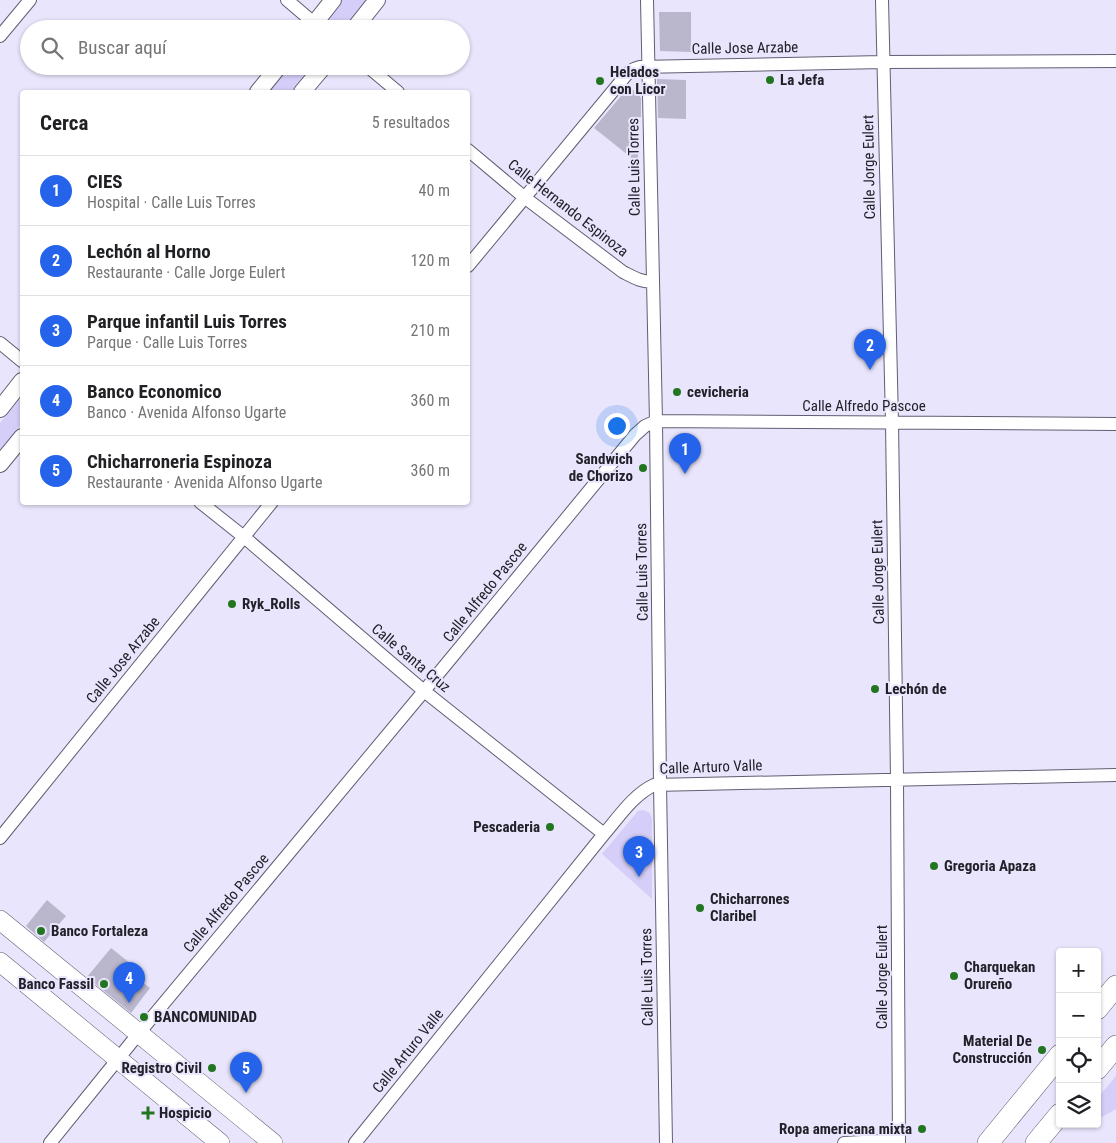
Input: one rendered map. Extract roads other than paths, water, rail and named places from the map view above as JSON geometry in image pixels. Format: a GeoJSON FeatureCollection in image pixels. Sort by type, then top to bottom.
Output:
{"type":"FeatureCollection","features":[{"type":"Feature","properties":{"kind":"highway"},"geometry":{"type":"LineString","coordinates":[[1101,1004],[1116,986]]}},
{"type":"Feature","properties":{"kind":"highway"},"geometry":{"type":"LineString","coordinates":[[1101,1064],[1116,1046]]}},
{"type":"Feature","properties":{"kind":"highway"},"geometry":{"type":"LineString","coordinates":[[988,1143],[1056,1060]]}},
{"type":"Feature","properties":{"kind":"highway"},"geometry":{"type":"LineString","coordinates":[[1036,1143],[1056,1119]]}},
{"type":"Feature","properties":{"kind":"main road"},"geometry":{"type":"LineString","coordinates":[[0,920],[273,1143]]}},
{"type":"Feature","properties":{"kind":"main road"},"geometry":{"type":"LineString","coordinates":[[0,962],[220,1143]]}},
{"type":"Feature","properties":{"kind":"street"},"geometry":{"type":"LineString","coordinates":[[0,36],[30,0]]}},
{"type":"Feature","properties":{"kind":"street"},"geometry":{"type":"LineString","coordinates":[[286,0],[307,20]]}},
{"type":"Feature","properties":{"kind":"street"},"geometry":{"type":"LineString","coordinates":[[320,20],[333,0]]}},
{"type":"Feature","properties":{"kind":"street"},"geometry":{"type":"LineString","coordinates":[[361,20],[378,0]]}},
{"type":"Feature","properties":{"kind":"street","name":"Calle Luis Torres"},"geometry":{"type":"LineString","coordinates":[[647,0],[656,421],[666,1143]]}},
{"type":"Feature","properties":{"kind":"street","name":"Calle Jorge Eulert"},"geometry":{"type":"LineString","coordinates":[[882,0],[892,422],[897,779],[899,1141]]}},
{"type":"Feature","properties":{"kind":"street","name":"Calle Jose Arzabe"},"geometry":{"type":"LineString","coordinates":[[470,264],[627,74],[640,67],[1116,60]]}},
{"type":"Feature","properties":{"kind":"street"},"geometry":{"type":"LineString","coordinates":[[260,90],[272,75]]}},
{"type":"Feature","properties":{"kind":"street"},"geometry":{"type":"LineString","coordinates":[[304,90],[316,75]]}},
{"type":"Feature","properties":{"kind":"street"},"geometry":{"type":"LineString","coordinates":[[378,75],[396,90]]}},
{"type":"Feature","properties":{"kind":"street","name":"Calle Hernando Espinoza"},"geometry":{"type":"LineString","coordinates":[[470,152],[524,197],[623,272],[636,279],[653,282]]}},
{"type":"Feature","properties":{"kind":"street"},"geometry":{"type":"LineString","coordinates":[[0,343],[20,359]]}},
{"type":"Feature","properties":{"kind":"street"},"geometry":{"type":"LineString","coordinates":[[0,409],[20,384]]}},
{"type":"Feature","properties":{"kind":"street","name":"Calle Alfredo Pascoe"},"geometry":{"type":"LineString","coordinates":[[50,1143],[635,435],[645,426],[656,421],[1116,424]]}},
{"type":"Feature","properties":{"kind":"street"},"geometry":{"type":"LineString","coordinates":[[0,464],[20,439]]}},
{"type":"Feature","properties":{"kind":"street","name":"Calle Santa Cruz"},"geometry":{"type":"LineString","coordinates":[[204,505],[244,537],[424,691],[604,834]]}},
{"type":"Feature","properties":{"kind":"street","name":"Calle Jose Arzabe"},"geometry":{"type":"LineString","coordinates":[[0,838],[270,505]]}},
{"type":"Feature","properties":{"kind":"street","name":"Calle Arturo Valle"},"geometry":{"type":"LineString","coordinates":[[355,1143],[604,834],[637,796],[647,788],[660,784],[1116,776]]}},
{"type":"Feature","properties":{"kind":"street"},"geometry":{"type":"LineString","coordinates":[[844,1143],[899,1141]]}},
{"type":"Feature","properties":{"kind":"place","name":"La Jefa"},"geometry":{"type":"Point","coordinates":[770,80]}},
{"type":"Feature","properties":{"kind":"place","name":"Helados con Licor"},"geometry":{"type":"Point","coordinates":[600,81]}},
{"type":"Feature","properties":{"kind":"place","name":"Lechón al Horno"},"geometry":{"type":"Point","coordinates":[870,370]}},
{"type":"Feature","properties":{"kind":"place","name":"cevicheria"},"geometry":{"type":"Point","coordinates":[677,392]}},
{"type":"Feature","properties":{"kind":"place","name":"Sandwich de Chorizo"},"geometry":{"type":"Point","coordinates":[643,468]}},
{"type":"Feature","properties":{"kind":"place","name":"CIES"},"geometry":{"type":"Point","coordinates":[685,474]}},
{"type":"Feature","properties":{"kind":"place","name":"Ryk_Rolls"},"geometry":{"type":"Point","coordinates":[232,604]}},
{"type":"Feature","properties":{"kind":"place","name":"Lechón de"},"geometry":{"type":"Point","coordinates":[875,689]}},
{"type":"Feature","properties":{"kind":"place","name":"Pescaderia"},"geometry":{"type":"Point","coordinates":[550,827]}},
{"type":"Feature","properties":{"kind":"place","name":"Gregoria Apaza"},"geometry":{"type":"Point","coordinates":[934,866]}},
{"type":"Feature","properties":{"kind":"place","name":"Parque infantil Luis Torres"},"geometry":{"type":"Point","coordinates":[639,877]}},
{"type":"Feature","properties":{"kind":"place","name":"Chicharrones Claribel"},"geometry":{"type":"Point","coordinates":[700,908]}},
{"type":"Feature","properties":{"kind":"place","name":"Banco Fortaleza"},"geometry":{"type":"Point","coordinates":[41,931]}},
{"type":"Feature","properties":{"kind":"place","name":"Charquekan Orureño"},"geometry":{"type":"Point","coordinates":[954,976]}},
{"type":"Feature","properties":{"kind":"place","name":"Banco Fassil"},"geometry":{"type":"Point","coordinates":[104,984]}},
{"type":"Feature","properties":{"kind":"place","name":"Banco Economico"},"geometry":{"type":"Point","coordinates":[129,1003]}},
{"type":"Feature","properties":{"kind":"place","name":"BANCOMUNIDAD"},"geometry":{"type":"Point","coordinates":[144,1017]}},
{"type":"Feature","properties":{"kind":"place","name":"Material De Construcción"},"geometry":{"type":"Point","coordinates":[1042,1050]}},
{"type":"Feature","properties":{"kind":"place","name":"Registro Civil"},"geometry":{"type":"Point","coordinates":[212,1068]}},
{"type":"Feature","properties":{"kind":"place","name":"Chicharroneria Espinoza"},"geometry":{"type":"Point","coordinates":[246,1093]}},
{"type":"Feature","properties":{"kind":"place","name":"Hospicio"},"geometry":{"type":"Point","coordinates":[148,1113]}},
{"type":"Feature","properties":{"kind":"place","name":"Ropa americana mixta"},"geometry":{"type":"Point","coordinates":[922,1129]}}]}
